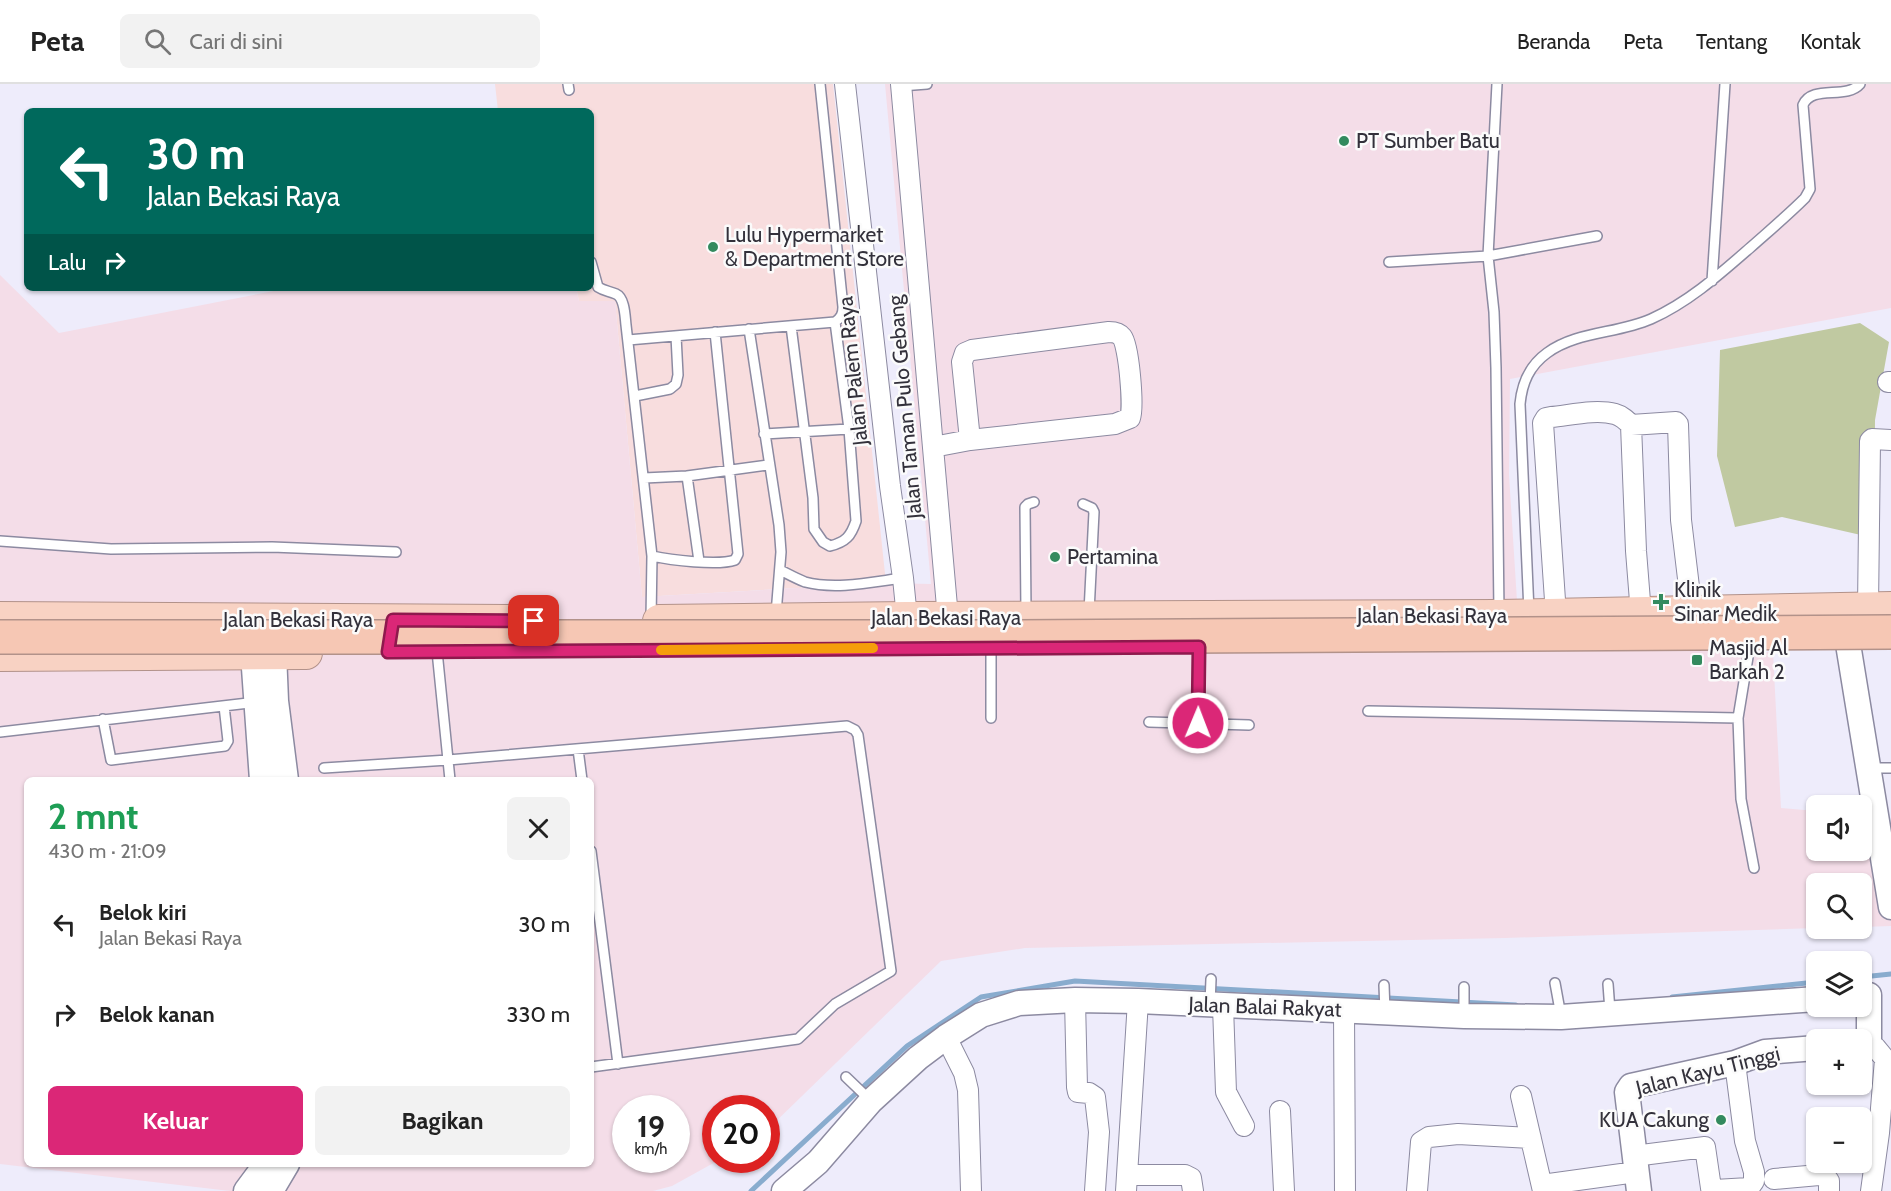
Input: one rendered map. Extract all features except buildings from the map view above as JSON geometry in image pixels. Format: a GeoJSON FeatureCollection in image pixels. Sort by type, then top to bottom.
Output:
{"type":"FeatureCollection","features":[{"type":"Feature","properties":{"kind":"highway","name":"Jalan Bekasi Raya"},"geometry":{"type":"LineString","coordinates":[[0,655],[437,651],[713,635],[890,628],[948,618],[1641,614],[1879,608]]}},
{"type":"Feature","properties":{"kind":"highway"},"geometry":{"type":"LineString","coordinates":[[1725,612],[1738,645]]}},
{"type":"Feature","properties":{"kind":"highway"},"geometry":{"type":"LineString","coordinates":[[1479,646],[1516,615]]}},
{"type":"Feature","properties":{"kind":"highway","name":"Jalan Bekasi Raya"},"geometry":{"type":"LineString","coordinates":[[0,618],[651,622],[713,635],[775,620],[890,628],[991,648],[1891,644]]}},
{"type":"Feature","properties":{"kind":"highway"},"geometry":{"type":"LineString","coordinates":[[388,652],[393,620]]}},
{"type":"Feature","properties":{"kind":"highway"},"geometry":{"type":"LineString","coordinates":[[0,637],[949,637],[1891,632]]}},
{"type":"Feature","properties":{"kind":"street","name":"Jalan Palem Raya"},"geometry":{"type":"LineString","coordinates":[[845,84],[890,486],[903,578],[890,628]]}},
{"type":"Feature","properties":{"kind":"street","name":"Jalan Taman Pulo Gebang"},"geometry":{"type":"LineString","coordinates":[[901,85],[948,618]]}},
{"type":"Feature","properties":{"kind":"street"},"geometry":{"type":"LineString","coordinates":[[933,447],[970,440],[1115,424],[1130,418],[1132,412],[1131,383],[1126,345],[1122,337],[1109,332],[972,350],[965,354],[962,362],[970,440]]}},
{"type":"Feature","properties":{"kind":"street"},"geometry":{"type":"LineString","coordinates":[[1516,615],[1544,436],[1543,423],[1546,418],[1551,417],[1599,413],[1614,414],[1622,417],[1631,425],[1676,422],[1679,426],[1681,520],[1692,612]]}},
{"type":"Feature","properties":{"kind":"street"},"geometry":{"type":"LineString","coordinates":[[1631,425],[1641,614]]}},
{"type":"Feature","properties":{"kind":"street"},"geometry":{"type":"LineString","coordinates":[[1879,608],[1870,441],[1872,439],[1891,440]]}},
{"type":"Feature","properties":{"kind":"street"},"geometry":{"type":"LineString","coordinates":[[1848,644],[1880,768],[1891,907]]}},
{"type":"Feature","properties":{"kind":"street"},"geometry":{"type":"LineString","coordinates":[[262,777],[266,701],[263,653]]}},
{"type":"Feature","properties":{"kind":"street"},"geometry":{"type":"LineString","coordinates":[[266,701],[285,777]]}},
{"type":"Feature","properties":{"kind":"street"},"geometry":{"type":"LineString","coordinates":[[1213,994],[1226,1092],[1244,1126]]}},
{"type":"Feature","properties":{"kind":"street","name":"Jalan Balai Rakyat"},"geometry":{"type":"LineString","coordinates":[[784,1191],[818,1162],[844,1134],[868,1098],[946,1037],[981,1015],[1000,1008],[1041,1001],[1138,1001],[1213,994],[1344,1010],[1384,997],[1464,1002],[1560,1013],[1609,999],[1806,999]]}},
{"type":"Feature","properties":{"kind":"street"},"geometry":{"type":"LineString","coordinates":[[1868,1029],[1874,994]]}},
{"type":"Feature","properties":{"kind":"street"},"geometry":{"type":"LineString","coordinates":[[1075,1000],[1077,1087],[1078,1092],[1089,1093],[1095,1097],[1099,1132],[1095,1191]]}},
{"type":"Feature","properties":{"kind":"street"},"geometry":{"type":"LineString","coordinates":[[1138,1001],[1126,1183],[1185,1175],[1191,1178],[1193,1191]]}},
{"type":"Feature","properties":{"kind":"street"},"geometry":{"type":"LineString","coordinates":[[1344,1010],[1345,1191]]}},
{"type":"Feature","properties":{"kind":"street"},"geometry":{"type":"LineString","coordinates":[[946,1037],[964,1072],[968,1090],[971,1191]]}},
{"type":"Feature","properties":{"kind":"street"},"geometry":{"type":"LineString","coordinates":[[1871,1191],[1879,1133],[1885,1059],[1872,1046]]}},
{"type":"Feature","properties":{"kind":"street","name":"Jalan Kayu Tinggi"},"geometry":{"type":"LineString","coordinates":[[1636,1173],[1627,1092],[1631,1086],[1735,1063],[1766,1052],[1806,1049]]}},
{"type":"Feature","properties":{"kind":"street"},"geometry":{"type":"LineString","coordinates":[[1521,1096],[1542,1188],[1636,1173],[1705,1147],[1709,1184],[1715,1190],[1749,1188],[1754,1181],[1754,1172],[1744,1142],[1735,1063]]}},
{"type":"Feature","properties":{"kind":"street"},"geometry":{"type":"LineString","coordinates":[[1280,1111],[1284,1191]]}},
{"type":"Feature","properties":{"kind":"street"},"geometry":{"type":"LineString","coordinates":[[1417,1191],[1421,1142],[1429,1137],[1458,1134],[1531,1138]]}},
{"type":"Feature","properties":{"kind":"street"},"geometry":{"type":"LineString","coordinates":[[246,1191],[264,1167]]}},
{"type":"Feature","properties":{"kind":"street"},"geometry":{"type":"LineString","coordinates":[[271,1191],[285,1167]]}},
{"type":"Feature","properties":{"kind":"street"},"geometry":{"type":"LineString","coordinates":[[1754,1172],[1772,1171],[1774,1185],[1819,1175],[1826,1177],[1829,1181],[1829,1191]]}},
{"type":"Feature","properties":{"kind":"lane"},"geometry":{"type":"LineString","coordinates":[[628,340],[835,322],[843,314],[820,84]]}},
{"type":"Feature","properties":{"kind":"lane"},"geometry":{"type":"LineString","coordinates":[[901,85],[927,84]]}},
{"type":"Feature","properties":{"kind":"lane"},"geometry":{"type":"LineString","coordinates":[[1497,84],[1488,256],[1516,615]]}},
{"type":"Feature","properties":{"kind":"lane"},"geometry":{"type":"LineString","coordinates":[[1712,282],[1725,84]]}},
{"type":"Feature","properties":{"kind":"lane"},"geometry":{"type":"LineString","coordinates":[[1516,615],[1521,386],[1533,367],[1545,354],[1560,345],[1649,320],[1680,304],[1712,282],[1805,198],[1810,189],[1803,105],[1805,100],[1815,94],[1853,90],[1860,84]]}},
{"type":"Feature","properties":{"kind":"lane"},"geometry":{"type":"LineString","coordinates":[[1389,262],[1488,256],[1598,236]]}},
{"type":"Feature","properties":{"kind":"lane"},"geometry":{"type":"LineString","coordinates":[[594,273],[598,287],[618,295],[621,299],[628,340],[652,556],[651,622]]}},
{"type":"Feature","properties":{"kind":"lane"},"geometry":{"type":"LineString","coordinates":[[791,326],[805,432],[814,529],[823,542],[830,546],[844,542],[851,534],[856,521],[849,429],[835,322]]}},
{"type":"Feature","properties":{"kind":"lane"},"geometry":{"type":"LineString","coordinates":[[749,329],[779,525],[781,552],[775,620]]}},
{"type":"Feature","properties":{"kind":"lane"},"geometry":{"type":"LineString","coordinates":[[652,556],[669,560],[724,564],[735,560],[738,554],[715,332]]}},
{"type":"Feature","properties":{"kind":"lane"},"geometry":{"type":"LineString","coordinates":[[635,396],[670,389],[676,384],[678,375],[676,336]]}},
{"type":"Feature","properties":{"kind":"lane"},"geometry":{"type":"LineString","coordinates":[[764,434],[849,429]]}},
{"type":"Feature","properties":{"kind":"lane"},"geometry":{"type":"LineString","coordinates":[[644,478],[687,476],[768,465]]}},
{"type":"Feature","properties":{"kind":"lane"},"geometry":{"type":"LineString","coordinates":[[687,476],[699,561]]}},
{"type":"Feature","properties":{"kind":"lane"},"geometry":{"type":"LineString","coordinates":[[1026,618],[1025,507],[1034,502]]}},
{"type":"Feature","properties":{"kind":"lane"},"geometry":{"type":"LineString","coordinates":[[1083,504],[1092,508],[1094,512],[1089,616]]}},
{"type":"Feature","properties":{"kind":"lane"},"geometry":{"type":"LineString","coordinates":[[0,541],[111,549],[272,546],[396,552]]}},
{"type":"Feature","properties":{"kind":"lane"},"geometry":{"type":"LineString","coordinates":[[780,570],[804,581],[818,584],[859,584],[903,578]]}},
{"type":"Feature","properties":{"kind":"lane"},"geometry":{"type":"LineString","coordinates":[[1738,645],[1741,799],[1754,868]]}},
{"type":"Feature","properties":{"kind":"lane"},"geometry":{"type":"LineString","coordinates":[[1198,723],[1199,647]]}},
{"type":"Feature","properties":{"kind":"lane"},"geometry":{"type":"LineString","coordinates":[[991,648],[991,718]]}},
{"type":"Feature","properties":{"kind":"lane"},"geometry":{"type":"LineString","coordinates":[[437,651],[450,777]]}},
{"type":"Feature","properties":{"kind":"lane"},"geometry":{"type":"LineString","coordinates":[[0,732],[266,701]]}},
{"type":"Feature","properties":{"kind":"lane"},"geometry":{"type":"LineString","coordinates":[[104,719],[111,760],[225,746],[228,741],[224,706]]}},
{"type":"Feature","properties":{"kind":"lane"},"geometry":{"type":"LineString","coordinates":[[1368,711],[1738,718]]}},
{"type":"Feature","properties":{"kind":"lane"},"geometry":{"type":"LineString","coordinates":[[1149,722],[1249,725]]}},
{"type":"Feature","properties":{"kind":"lane"},"geometry":{"type":"LineString","coordinates":[[324,768],[448,760],[847,726],[855,730],[858,735],[892,966],[888,974],[835,1004],[798,1040],[594,1067]]}},
{"type":"Feature","properties":{"kind":"lane"},"geometry":{"type":"LineString","coordinates":[[578,749],[582,777]]}},
{"type":"Feature","properties":{"kind":"lane"},"geometry":{"type":"LineString","coordinates":[[594,874],[618,1064]]}},
{"type":"Feature","properties":{"kind":"lane"},"geometry":{"type":"LineString","coordinates":[[1556,986],[1560,1013]]}},
{"type":"Feature","properties":{"kind":"lane"},"geometry":{"type":"LineString","coordinates":[[847,1079],[868,1098]]}},
{"type":"Feature","properties":{"kind":"shaded area"},"geometry":{"type":"Polygon","coordinates":[[[495,84],[833,84],[886,583],[642,597],[615,301],[579,301],[577,291],[594,291],[594,108],[498,108],[495,84]]]}},
{"type":"Feature","properties":{"kind":"shaded area"},"geometry":{"type":"Polygon","coordinates":[[[885,84],[1891,84],[1891,308],[1510,379],[1509,475],[1520,648],[1773,652],[1781,808],[1806,810],[1806,861],[1872,861],[1873,814],[1891,912],[1891,926],[1872,927],[1872,873],[1806,873],[1806,928],[1505,938],[1025,948],[941,961],[780,1117],[780,1095],[702,1095],[702,1169],[672,1186],[653,1191],[230,1191],[26,1167],[594,1167],[594,777],[24,777],[24,1167],[0,1164],[0,275],[59,333],[274,291],[577,291],[579,301],[615,301],[642,597],[886,583],[931,584],[885,84]]]}},
{"type":"Feature","properties":{"kind":"green space"},"geometry":{"type":"Polygon","coordinates":[[[1860,323],[1889,342],[1875,420],[1874,538],[1782,517],[1735,527],[1717,456],[1720,350],[1860,323]]]}},
{"type":"Feature","properties":{"kind":"waterway"},"geometry":{"type":"LineString","coordinates":[[1872,976],[1891,974]]}},
{"type":"Feature","properties":{"kind":"waterway"},"geometry":{"type":"LineString","coordinates":[[751,1191],[907,1046],[981,997],[1075,981],[1516,1005]]}},
{"type":"Feature","properties":{"kind":"waterway"},"geometry":{"type":"LineString","coordinates":[[1672,997],[1806,983]]}},
{"type":"Feature","properties":{"kind":"slow traffic"},"geometry":{"type":"LineString","coordinates":[[661,650],[873,648]]}},
{"type":"Feature","properties":{"kind":"place","name":"PT Sumber Batu"},"geometry":{"type":"Point","coordinates":[1344,141]}},
{"type":"Feature","properties":{"kind":"place","name":"Lulu Hypermarket & Department Store"},"geometry":{"type":"Point","coordinates":[713,247]}},
{"type":"Feature","properties":{"kind":"place","name":"Pertamina"},"geometry":{"type":"Point","coordinates":[1055,557]}},
{"type":"Feature","properties":{"kind":"place","name":"Klinik Sinar Medik"},"geometry":{"type":"Point","coordinates":[1661,602]}},
{"type":"Feature","properties":{"kind":"place","name":"Masjid Al Barkah 2"},"geometry":{"type":"Point","coordinates":[1697,660]}},
{"type":"Feature","properties":{"kind":"place","name":"KUA Cakung"},"geometry":{"type":"Point","coordinates":[1721,1120]}},
{"type":"Feature","properties":{"kind":"route"},"geometry":{"type":"LineString","coordinates":[[534,621],[393,620],[388,652],[1199,647],[1198,723]]}}]}
